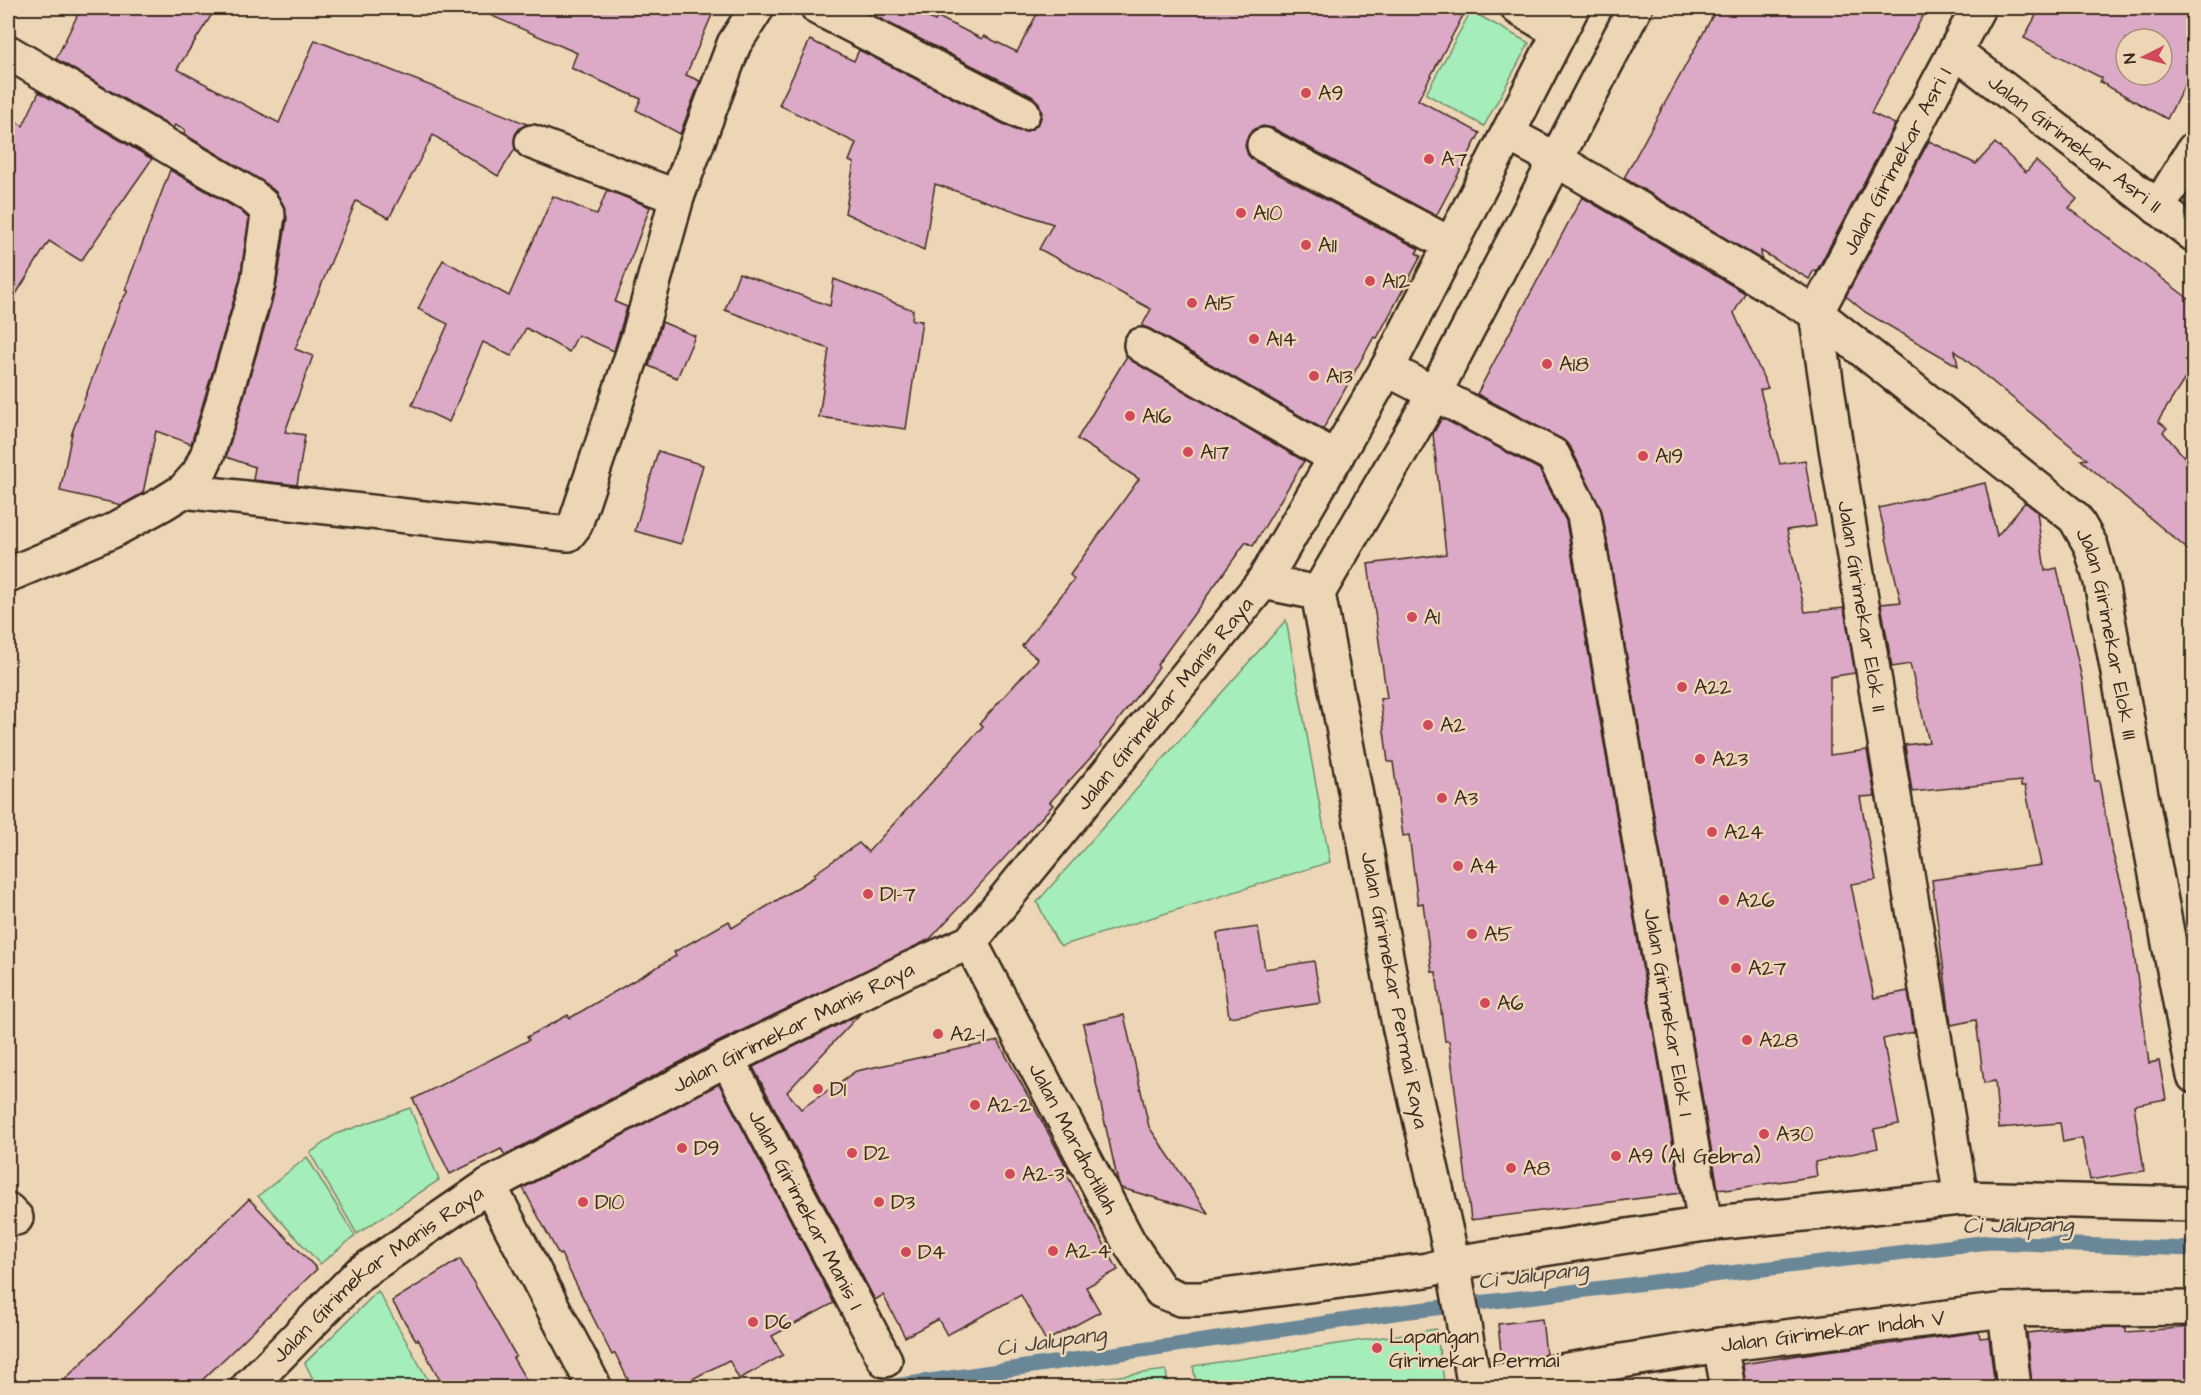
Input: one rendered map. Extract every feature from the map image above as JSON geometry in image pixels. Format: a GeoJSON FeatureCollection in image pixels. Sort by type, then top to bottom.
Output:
{"type":"FeatureCollection","features":[{"type":"Feature","properties":{"kind":"street"},"geometry":{"type":"LineString","coordinates":[[183,491],[567,534],[575,525],[639,335],[677,197],[734,44],[757,8]]}},
{"type":"Feature","properties":{"kind":"street"},"geometry":{"type":"LineString","coordinates":[[818,8],[1023,113]]}},
{"type":"Feature","properties":{"kind":"street"},"geometry":{"type":"LineString","coordinates":[[1518,8],[1565,20],[1387,369],[1263,582],[1318,593],[1434,394],[1635,8]]}},
{"type":"Feature","properties":{"kind":"street","name":"Jalan Girimekar Asri I"},"geometry":{"type":"LineString","coordinates":[[1816,313],[1978,8]]}},
{"type":"Feature","properties":{"kind":"street"},"geometry":{"type":"LineString","coordinates":[[8,52],[252,196],[263,206],[268,215],[258,283],[208,453],[199,473],[183,491],[112,531],[8,575]]}},
{"type":"Feature","properties":{"kind":"street","name":"Jalan Girimekar Asri II"},"geometry":{"type":"LineString","coordinates":[[1956,52],[2193,235]]}},
{"type":"Feature","properties":{"kind":"street"},"geometry":{"type":"LineString","coordinates":[[1508,134],[1555,159],[1816,313]]}},
{"type":"Feature","properties":{"kind":"street"},"geometry":{"type":"LineString","coordinates":[[532,142],[677,197]]}},
{"type":"Feature","properties":{"kind":"street"},"geometry":{"type":"LineString","coordinates":[[1264,145],[1450,244]]}},
{"type":"Feature","properties":{"kind":"street"},"geometry":{"type":"LineString","coordinates":[[2158,208],[2193,149]]}},
{"type":"Feature","properties":{"kind":"street","name":"Jalan Girimekar Elok III"},"geometry":{"type":"LineString","coordinates":[[1816,313],[2075,518],[2091,546],[2101,582],[2193,1076]]}},
{"type":"Feature","properties":{"kind":"street","name":"Jalan Girimekar Elok II"},"geometry":{"type":"LineString","coordinates":[[1816,313],[1836,448],[1961,1198]]}},
{"type":"Feature","properties":{"kind":"street"},"geometry":{"type":"LineString","coordinates":[[1141,345],[1336,458]]}},
{"type":"Feature","properties":{"kind":"street"},"geometry":{"type":"LineString","coordinates":[[1387,369],[1434,394]]}},
{"type":"Feature","properties":{"kind":"street","name":"Jalan Girimekar Elok I"},"geometry":{"type":"LineString","coordinates":[[1434,394],[1553,455],[1584,515],[1705,1224]]}},
{"type":"Feature","properties":{"kind":"street","name":"Jalan Girimekar Manis Raya"},"geometry":{"type":"LineString","coordinates":[[247,1388],[276,1375],[359,1274],[489,1185],[726,1059],[905,971],[970,942],[1263,582]]}},
{"type":"Feature","properties":{"kind":"street","name":"Jalan Girimekar Permai Raya"},"geometry":{"type":"LineString","coordinates":[[1318,593],[1399,1025],[1455,1271],[1475,1386]]}},
{"type":"Feature","properties":{"kind":"street","name":"Jalan Mardhotillah"},"geometry":{"type":"LineString","coordinates":[[970,942],[1128,1241],[1161,1291],[1180,1299],[1200,1299],[1427,1270],[1455,1271],[1705,1224]]}},
{"type":"Feature","properties":{"kind":"street","name":"Jalan Girimekar Manis I"},"geometry":{"type":"LineString","coordinates":[[726,1059],[885,1360]]}},
{"type":"Feature","properties":{"kind":"street"},"geometry":{"type":"LineString","coordinates":[[489,1185],[595,1388]]}},
{"type":"Feature","properties":{"kind":"street"},"geometry":{"type":"LineString","coordinates":[[1705,1224],[1961,1198],[2193,1204]]}},
{"type":"Feature","properties":{"kind":"street","name":"Jalan Girimekar Indah V"},"geometry":{"type":"LineString","coordinates":[[1475,1386],[1720,1345],[2005,1310],[2193,1308]]}},
{"type":"Feature","properties":{"kind":"street"},"geometry":{"type":"LineString","coordinates":[[2005,1310],[2014,1388]]}},
{"type":"Feature","properties":{"kind":"street"},"geometry":{"type":"LineString","coordinates":[[1720,1345],[1728,1388]]}},
{"type":"Feature","properties":{"kind":"green space"},"geometry":{"type":"Polygon","coordinates":[[[1471,11],[1529,43],[1484,126],[1426,94],[1471,11]]]}},
{"type":"Feature","properties":{"kind":"green space"},"geometry":{"type":"Polygon","coordinates":[[[1286,620],[1330,862],[1061,946],[1037,902],[1286,620]]]}},
{"type":"Feature","properties":{"kind":"green space"},"geometry":{"type":"Polygon","coordinates":[[[410,1108],[439,1180],[357,1234],[310,1153],[336,1134],[410,1108]]]}},
{"type":"Feature","properties":{"kind":"green space"},"geometry":{"type":"Polygon","coordinates":[[[307,1157],[355,1236],[320,1264],[258,1196],[307,1157]]]}},
{"type":"Feature","properties":{"kind":"green space"},"geometry":{"type":"Polygon","coordinates":[[[378,1291],[432,1387],[317,1387],[305,1363],[378,1291]]]}},
{"type":"Feature","properties":{"kind":"green space","name":"Lapangan Girimekar Permai"},"geometry":{"type":"Polygon","coordinates":[[[1436,1329],[1445,1387],[1197,1387],[1193,1366],[1436,1329]]]}},
{"type":"Feature","properties":{"kind":"green space"},"geometry":{"type":"Polygon","coordinates":[[[1166,1370],[1168,1387],[1031,1387],[1166,1370]]]}},
{"type":"Feature","properties":{"kind":"building"},"geometry":{"type":"Polygon","coordinates":[[[81,8],[216,8],[177,69],[279,123],[315,40],[527,124],[515,135],[515,149],[498,176],[433,135],[389,218],[356,201],[295,349],[313,356],[285,432],[305,435],[297,485],[253,480],[255,467],[226,457],[276,288],[287,218],[284,206],[276,192],[264,182],[184,134],[185,130],[175,125],[173,128],[56,59],[81,8]]]}},
{"type":"Feature","properties":{"kind":"building"},"geometry":{"type":"Polygon","coordinates":[[[474,8],[715,8],[686,75],[700,81],[680,134],[636,110],[641,99],[571,68],[577,53],[474,8]]]}},
{"type":"Feature","properties":{"kind":"building"},"geometry":{"type":"Polygon","coordinates":[[[879,8],[908,8],[935,21],[938,17],[982,39],[984,36],[1017,52],[1040,8],[1467,8],[1418,100],[1480,133],[1436,216],[1273,128],[1263,126],[1254,129],[1248,136],[1245,146],[1248,155],[1255,162],[1419,249],[1416,253],[1421,256],[1377,338],[1374,337],[1323,429],[1142,326],[1151,309],[1039,249],[1053,224],[935,184],[924,250],[845,213],[854,163],[849,161],[856,143],[779,105],[810,40],[854,61],[859,50],[1015,130],[1025,132],[1034,128],[1040,121],[1042,113],[1039,103],[1032,96],[875,16],[879,8]]]}},
{"type":"Feature","properties":{"kind":"building"},"geometry":{"type":"Polygon","coordinates":[[[1717,8],[1927,8],[1871,113],[1895,124],[1816,272],[1814,270],[1809,279],[1761,251],[1762,260],[1624,178],[1717,8]]]}},
{"type":"Feature","properties":{"kind":"building"},"geometry":{"type":"Polygon","coordinates":[[[2040,8],[2193,8],[2193,69],[2167,119],[2100,82],[2102,78],[2024,38],[2040,8]]]}},
{"type":"Feature","properties":{"kind":"building"},"geometry":{"type":"Polygon","coordinates":[[[39,92],[152,159],[81,261],[49,241],[8,307],[8,116],[23,126],[39,92]]]}},
{"type":"Feature","properties":{"kind":"building"},"geometry":{"type":"Polygon","coordinates":[[[1929,141],[1976,164],[1995,143],[2026,172],[2036,161],[2077,199],[2069,208],[2193,302],[2193,366],[2158,421],[2167,428],[2163,432],[2193,467],[2193,554],[2081,460],[2087,459],[1955,351],[1958,366],[1865,312],[1846,296],[1929,141]]]}},
{"type":"Feature","properties":{"kind":"building"},"geometry":{"type":"Polygon","coordinates":[[[170,170],[241,211],[249,219],[240,279],[191,444],[156,431],[143,493],[122,505],[60,491],[72,433],[120,303],[128,291],[125,290],[170,170]]]}},
{"type":"Feature","properties":{"kind":"building"},"geometry":{"type":"Polygon","coordinates":[[[607,190],[650,207],[615,302],[627,307],[614,351],[578,335],[569,352],[526,328],[511,356],[483,342],[449,422],[412,405],[448,324],[418,309],[443,260],[509,296],[553,196],[597,215],[607,190]]]}},
{"type":"Feature","properties":{"kind":"building"},"geometry":{"type":"Polygon","coordinates":[[[1582,197],[1745,293],[1734,313],[1768,388],[1760,390],[1780,464],[1805,460],[1816,526],[1787,530],[1805,612],[1844,608],[1855,673],[1830,677],[1830,755],[1867,750],[1875,796],[1860,797],[1876,880],[1851,884],[1874,998],[1908,991],[1914,1032],[1883,1039],[1899,1124],[1874,1129],[1878,1148],[1815,1162],[1817,1176],[1726,1190],[1725,1188],[1718,1189],[1602,512],[1570,446],[1562,439],[1477,394],[1582,197]]]}},
{"type":"Feature","properties":{"kind":"building"},"geometry":{"type":"Polygon","coordinates":[[[739,273],[830,306],[834,279],[913,310],[912,320],[922,321],[906,429],[819,417],[829,349],[725,310],[739,273]]]}},
{"type":"Feature","properties":{"kind":"building"},"geometry":{"type":"Polygon","coordinates":[[[662,322],[695,336],[677,378],[649,366],[662,322]]]}},
{"type":"Feature","properties":{"kind":"building"},"geometry":{"type":"Polygon","coordinates":[[[1127,356],[1304,461],[1253,546],[1246,542],[1157,665],[1159,667],[1100,744],[1102,745],[1050,802],[1053,805],[930,939],[718,1042],[505,1155],[501,1149],[450,1174],[413,1099],[529,1040],[527,1037],[568,1015],[570,1018],[676,956],[674,952],[729,921],[732,928],[816,876],[814,874],[859,843],[868,852],[983,726],[980,723],[1038,659],[1022,646],[1074,579],[1070,575],[1139,479],[1077,439],[1127,356]]]}},
{"type":"Feature","properties":{"kind":"building"},"geometry":{"type":"Polygon","coordinates":[[[1442,418],[1539,469],[1566,521],[1681,1193],[1471,1220],[1449,1041],[1445,1041],[1436,972],[1432,972],[1423,903],[1418,904],[1409,835],[1403,836],[1393,762],[1388,762],[1380,699],[1387,698],[1368,564],[1446,554],[1433,434],[1442,418]]]}},
{"type":"Feature","properties":{"kind":"building"},"geometry":{"type":"Polygon","coordinates":[[[658,451],[703,465],[681,544],[635,531],[658,451]]]}},
{"type":"Feature","properties":{"kind":"building"},"geometry":{"type":"Polygon","coordinates":[[[1985,483],[1997,536],[2025,502],[2037,512],[2045,571],[2057,568],[2082,679],[2095,781],[2099,781],[2111,847],[2128,909],[2149,1063],[2159,1061],[2166,1099],[2134,1105],[2144,1171],[2090,1180],[2082,1138],[2063,1142],[2060,1123],[1999,1128],[1995,1081],[1984,1083],[1976,1020],[1951,1025],[1932,880],[2041,865],[2025,786],[2021,786],[2021,781],[1912,792],[1905,745],[1929,742],[1910,664],[1892,667],[1881,604],[1901,602],[1879,508],[1985,483]]]}},
{"type":"Feature","properties":{"kind":"building"},"geometry":{"type":"Polygon","coordinates":[[[1258,927],[1265,969],[1314,961],[1321,1003],[1229,1017],[1217,933],[1258,927]]]}},
{"type":"Feature","properties":{"kind":"building"},"geometry":{"type":"Polygon","coordinates":[[[860,1014],[787,1092],[801,1109],[856,1071],[998,1041],[1070,1173],[1065,1171],[1118,1270],[1086,1287],[1100,1312],[1046,1341],[1021,1295],[947,1335],[938,1319],[905,1337],[883,1295],[875,1300],[753,1067],[860,1014]]]}},
{"type":"Feature","properties":{"kind":"building"},"geometry":{"type":"Polygon","coordinates":[[[1124,1015],[1149,1127],[1208,1213],[1121,1188],[1118,1182],[1083,1024],[1124,1015]]]}},
{"type":"Feature","properties":{"kind":"building"},"geometry":{"type":"Polygon","coordinates":[[[719,1084],[834,1303],[772,1336],[783,1355],[739,1379],[729,1360],[675,1388],[632,1388],[615,1353],[612,1355],[561,1254],[559,1255],[523,1188],[719,1084]]]}},
{"type":"Feature","properties":{"kind":"building"},"geometry":{"type":"Polygon","coordinates":[[[249,1199],[317,1269],[194,1388],[56,1388],[249,1199]]]}},
{"type":"Feature","properties":{"kind":"building"},"geometry":{"type":"Polygon","coordinates":[[[460,1259],[516,1356],[513,1358],[531,1388],[444,1388],[418,1339],[416,1340],[392,1301],[460,1259]]]}},
{"type":"Feature","properties":{"kind":"building"},"geometry":{"type":"Polygon","coordinates":[[[1542,1319],[1546,1354],[1502,1362],[1498,1324],[1542,1319]]]}},
{"type":"Feature","properties":{"kind":"building"},"geometry":{"type":"Polygon","coordinates":[[[2126,1327],[2126,1332],[2193,1327],[2193,1388],[2032,1388],[2027,1333],[2074,1328],[2126,1327]]]}},
{"type":"Feature","properties":{"kind":"building"},"geometry":{"type":"Polygon","coordinates":[[[1979,1332],[1980,1338],[1989,1337],[1995,1388],[1746,1388],[1743,1364],[1979,1332]]]}},
{"type":"Feature","properties":{"kind":"waterway","name":"Ci Jalupang"},"geometry":{"type":"LineString","coordinates":[[881,1388],[1402,1312],[1989,1242],[2194,1249]]}},
{"type":"Feature","properties":{"kind":"place","name":"A9"},"geometry":{"type":"Point","coordinates":[1306,93]}},
{"type":"Feature","properties":{"kind":"place","name":"A7"},"geometry":{"type":"Point","coordinates":[1429,159]}},
{"type":"Feature","properties":{"kind":"place","name":"A10"},"geometry":{"type":"Point","coordinates":[1241,213]}},
{"type":"Feature","properties":{"kind":"place","name":"A11"},"geometry":{"type":"Point","coordinates":[1306,245]}},
{"type":"Feature","properties":{"kind":"place","name":"A12"},"geometry":{"type":"Point","coordinates":[1370,281]}},
{"type":"Feature","properties":{"kind":"place","name":"A15"},"geometry":{"type":"Point","coordinates":[1192,303]}},
{"type":"Feature","properties":{"kind":"place","name":"A14"},"geometry":{"type":"Point","coordinates":[1254,339]}},
{"type":"Feature","properties":{"kind":"place","name":"A18"},"geometry":{"type":"Point","coordinates":[1547,364]}},
{"type":"Feature","properties":{"kind":"place","name":"A13"},"geometry":{"type":"Point","coordinates":[1314,376]}},
{"type":"Feature","properties":{"kind":"place","name":"A16"},"geometry":{"type":"Point","coordinates":[1130,416]}},
{"type":"Feature","properties":{"kind":"place","name":"A17"},"geometry":{"type":"Point","coordinates":[1188,452]}},
{"type":"Feature","properties":{"kind":"place","name":"A19"},"geometry":{"type":"Point","coordinates":[1643,456]}},
{"type":"Feature","properties":{"kind":"place","name":"A1"},"geometry":{"type":"Point","coordinates":[1412,617]}},
{"type":"Feature","properties":{"kind":"place","name":"A22"},"geometry":{"type":"Point","coordinates":[1682,687]}},
{"type":"Feature","properties":{"kind":"place","name":"A2"},"geometry":{"type":"Point","coordinates":[1428,725]}},
{"type":"Feature","properties":{"kind":"place","name":"A23"},"geometry":{"type":"Point","coordinates":[1700,759]}},
{"type":"Feature","properties":{"kind":"place","name":"A3"},"geometry":{"type":"Point","coordinates":[1442,798]}},
{"type":"Feature","properties":{"kind":"place","name":"A24"},"geometry":{"type":"Point","coordinates":[1712,832]}},
{"type":"Feature","properties":{"kind":"place","name":"A4"},"geometry":{"type":"Point","coordinates":[1458,866]}},
{"type":"Feature","properties":{"kind":"place","name":"D1-7"},"geometry":{"type":"Point","coordinates":[868,894]}},
{"type":"Feature","properties":{"kind":"place","name":"A26"},"geometry":{"type":"Point","coordinates":[1724,900]}},
{"type":"Feature","properties":{"kind":"place","name":"A5"},"geometry":{"type":"Point","coordinates":[1472,934]}},
{"type":"Feature","properties":{"kind":"place","name":"A27"},"geometry":{"type":"Point","coordinates":[1736,968]}},
{"type":"Feature","properties":{"kind":"place","name":"A6"},"geometry":{"type":"Point","coordinates":[1485,1003]}},
{"type":"Feature","properties":{"kind":"place","name":"A2-1"},"geometry":{"type":"Point","coordinates":[938,1034]}},
{"type":"Feature","properties":{"kind":"place","name":"A28"},"geometry":{"type":"Point","coordinates":[1747,1040]}},
{"type":"Feature","properties":{"kind":"place","name":"D1"},"geometry":{"type":"Point","coordinates":[818,1089]}},
{"type":"Feature","properties":{"kind":"place","name":"A2-2"},"geometry":{"type":"Point","coordinates":[975,1105]}},
{"type":"Feature","properties":{"kind":"place","name":"A30"},"geometry":{"type":"Point","coordinates":[1764,1134]}},
{"type":"Feature","properties":{"kind":"place","name":"D9"},"geometry":{"type":"Point","coordinates":[682,1148]}},
{"type":"Feature","properties":{"kind":"place","name":"D2"},"geometry":{"type":"Point","coordinates":[852,1153]}},
{"type":"Feature","properties":{"kind":"place","name":"A9 (Al Gebra)"},"geometry":{"type":"Point","coordinates":[1616,1156]}},
{"type":"Feature","properties":{"kind":"place","name":"A8"},"geometry":{"type":"Point","coordinates":[1511,1168]}},
{"type":"Feature","properties":{"kind":"place","name":"A2-3"},"geometry":{"type":"Point","coordinates":[1010,1174]}},
{"type":"Feature","properties":{"kind":"place","name":"D10"},"geometry":{"type":"Point","coordinates":[583,1202]}},
{"type":"Feature","properties":{"kind":"place","name":"D3"},"geometry":{"type":"Point","coordinates":[879,1202]}},
{"type":"Feature","properties":{"kind":"place","name":"A2-4"},"geometry":{"type":"Point","coordinates":[1053,1251]}},
{"type":"Feature","properties":{"kind":"place","name":"D4"},"geometry":{"type":"Point","coordinates":[906,1252]}},
{"type":"Feature","properties":{"kind":"place","name":"D6"},"geometry":{"type":"Point","coordinates":[753,1322]}},
{"type":"Feature","properties":{"kind":"place","name":"Lapangan Girimekar Permai"},"geometry":{"type":"Point","coordinates":[1377,1348]}}]}
